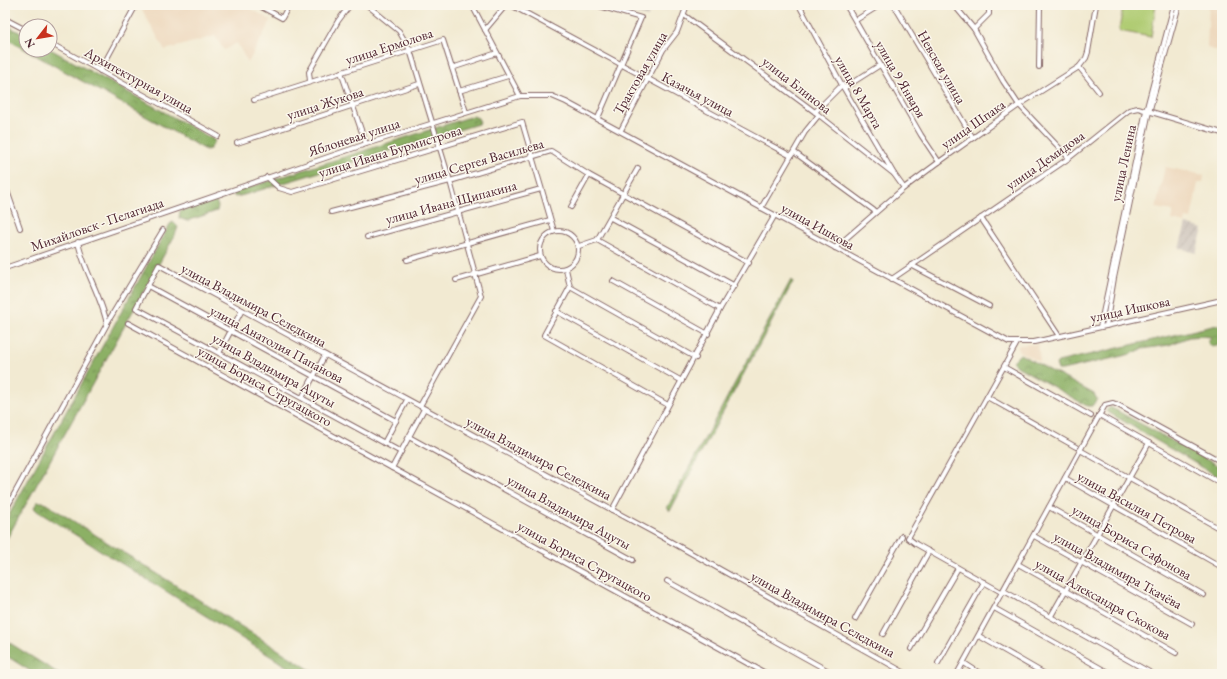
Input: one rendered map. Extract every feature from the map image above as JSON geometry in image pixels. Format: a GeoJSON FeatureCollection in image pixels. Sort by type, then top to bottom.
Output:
{"type":"FeatureCollection","features":[{"type":"Feature","properties":{"kind":"street"},"geometry":{"type":"LineString","coordinates":[[100,71],[136,5]]}},
{"type":"Feature","properties":{"kind":"street"},"geometry":{"type":"LineString","coordinates":[[258,5],[282,18],[289,5]]}},
{"type":"Feature","properties":{"kind":"street"},"geometry":{"type":"LineString","coordinates":[[310,81],[309,72],[338,21],[350,5]]}},
{"type":"Feature","properties":{"kind":"street"},"geometry":{"type":"LineString","coordinates":[[367,5],[400,31],[410,50],[419,84],[468,242],[481,296],[392,468]]}},
{"type":"Feature","properties":{"kind":"street"},"geometry":{"type":"LineString","coordinates":[[472,5],[508,76],[520,96]]}},
{"type":"Feature","properties":{"kind":"street"},"geometry":{"type":"LineString","coordinates":[[485,30],[506,5]]}},
{"type":"Feature","properties":{"kind":"street","name":"Казачья улица"},"geometry":{"type":"LineString","coordinates":[[511,5],[791,156]]}},
{"type":"Feature","properties":{"kind":"street","name":"Трактовая улица"},"geometry":{"type":"LineString","coordinates":[[596,5],[603,9],[641,18],[598,118]]}},
{"type":"Feature","properties":{"kind":"street","name":"Трактовая улица"},"geometry":{"type":"LineString","coordinates":[[621,130],[663,50],[677,32],[687,5]]}},
{"type":"Feature","properties":{"kind":"street","name":"улица 8 Марта"},"geometry":{"type":"LineString","coordinates":[[799,5],[843,87],[894,174],[904,188]]}},
{"type":"Feature","properties":{"kind":"street","name":"улица 9 Января"},"geometry":{"type":"LineString","coordinates":[[846,5],[921,135],[939,162]]}},
{"type":"Feature","properties":{"kind":"street"},"geometry":{"type":"LineString","coordinates":[[856,20],[880,5]]}},
{"type":"Feature","properties":{"kind":"street","name":"Невская улица"},"geometry":{"type":"LineString","coordinates":[[894,5],[973,138]]}},
{"type":"Feature","properties":{"kind":"street"},"geometry":{"type":"LineString","coordinates":[[954,5],[974,29],[1019,105],[1069,158]]}},
{"type":"Feature","properties":{"kind":"street"},"geometry":{"type":"LineString","coordinates":[[974,29],[989,14],[989,5]]}},
{"type":"Feature","properties":{"kind":"street"},"geometry":{"type":"LineString","coordinates":[[1039,67],[1040,5]]}},
{"type":"Feature","properties":{"kind":"street","name":"улица Шпака"},"geometry":{"type":"LineString","coordinates":[[835,248],[904,188],[939,162],[1019,105],[1079,67],[1086,58],[1088,52],[1096,5]]}},
{"type":"Feature","properties":{"kind":"street","name":"улица Ленина"},"geometry":{"type":"LineString","coordinates":[[1100,327],[1148,111],[1174,5]]}},
{"type":"Feature","properties":{"kind":"street","name":"улица Ленина"},"geometry":{"type":"LineString","coordinates":[[1106,326],[1114,278],[1148,111],[1179,5]]}},
{"type":"Feature","properties":{"kind":"street","name":"улица Блинова"},"geometry":{"type":"LineString","coordinates":[[684,15],[817,114],[894,174]]}},
{"type":"Feature","properties":{"kind":"street"},"geometry":{"type":"LineString","coordinates":[[5,19],[18,26]]}},
{"type":"Feature","properties":{"kind":"street","name":"улица Ермолова"},"geometry":{"type":"LineString","coordinates":[[254,100],[310,81],[444,40],[452,68]]}},
{"type":"Feature","properties":{"kind":"street","name":"Архитектурная улица"},"geometry":{"type":"LineString","coordinates":[[58,48],[218,136]]}},
{"type":"Feature","properties":{"kind":"street"},"geometry":{"type":"LineString","coordinates":[[466,112],[452,68],[497,53]]}},
{"type":"Feature","properties":{"kind":"street"},"geometry":{"type":"LineString","coordinates":[[762,208],[791,156],[817,114],[843,87],[880,65]]}},
{"type":"Feature","properties":{"kind":"street"},"geometry":{"type":"LineString","coordinates":[[1079,67],[1099,92]]}},
{"type":"Feature","properties":{"kind":"street"},"geometry":{"type":"LineString","coordinates":[[341,72],[366,144]]}},
{"type":"Feature","properties":{"kind":"street"},"geometry":{"type":"LineString","coordinates":[[460,91],[508,76]]}},
{"type":"Feature","properties":{"kind":"street","name":"улица Жукова"},"geometry":{"type":"LineString","coordinates":[[237,143],[419,84]]}},
{"type":"Feature","properties":{"kind":"street","name":"улица Ишкова"},"geometry":{"type":"LineString","coordinates":[[520,96],[552,96],[598,118],[996,336],[1016,343],[1034,342],[1222,300]]}},
{"type":"Feature","properties":{"kind":"street","name":"Яблоневая улица"},"geometry":{"type":"LineString","coordinates":[[196,202],[366,144],[520,96]]}},
{"type":"Feature","properties":{"kind":"street","name":"улица Демидова"},"geometry":{"type":"LineString","coordinates":[[892,279],[1069,158],[1125,112],[1134,108],[1222,133]]}},
{"type":"Feature","properties":{"kind":"street","name":"улица Ивана Бурмистрова"},"geometry":{"type":"LineString","coordinates":[[267,177],[279,188],[292,192],[439,146],[522,122],[532,156]]}},
{"type":"Feature","properties":{"kind":"street","name":"улица Сергея Васильева"},"geometry":{"type":"LineString","coordinates":[[332,212],[450,181],[551,151],[590,175],[748,263]]}},
{"type":"Feature","properties":{"kind":"street"},"geometry":{"type":"LineString","coordinates":[[794,152],[876,212]]}},
{"type":"Feature","properties":{"kind":"street"},"geometry":{"type":"LineString","coordinates":[[532,156],[554,231]]}},
{"type":"Feature","properties":{"kind":"street"},"geometry":{"type":"LineString","coordinates":[[579,246],[597,240],[611,218],[638,168]]}},
{"type":"Feature","properties":{"kind":"street"},"geometry":{"type":"LineString","coordinates":[[571,207],[590,175]]}},
{"type":"Feature","properties":{"kind":"street"},"geometry":{"type":"LineString","coordinates":[[5,185],[20,228]]}},
{"type":"Feature","properties":{"kind":"street","name":"улица Ивана Щипакина"},"geometry":{"type":"LineString","coordinates":[[367,237],[541,189]]}},
{"type":"Feature","properties":{"kind":"street","name":"Михайловск - Пелагиада"},"geometry":{"type":"LineString","coordinates":[[5,268],[196,202]]}},
{"type":"Feature","properties":{"kind":"street"},"geometry":{"type":"LineString","coordinates":[[612,510],[668,405],[696,358],[720,309],[735,286],[775,215]]}},
{"type":"Feature","properties":{"kind":"street"},"geometry":{"type":"LineString","coordinates":[[611,218],[735,286]]}},
{"type":"Feature","properties":{"kind":"street"},"geometry":{"type":"LineString","coordinates":[[981,218],[1059,336]]}},
{"type":"Feature","properties":{"kind":"street"},"geometry":{"type":"LineString","coordinates":[[407,260],[550,220]]}},
{"type":"Feature","properties":{"kind":"street"},"geometry":{"type":"LineString","coordinates":[[5,511],[107,324],[163,230]]}},
{"type":"Feature","properties":{"kind":"street"},"geometry":{"type":"LineString","coordinates":[[554,231],[563,231],[570,234],[579,246],[577,258],[573,264],[566,269],[558,270],[551,268],[540,256],[540,245],[542,239],[554,231]]}},
{"type":"Feature","properties":{"kind":"street"},"geometry":{"type":"LineString","coordinates":[[597,240],[720,309]]}},
{"type":"Feature","properties":{"kind":"street"},"geometry":{"type":"LineString","coordinates":[[78,242],[90,280],[104,311],[107,324]]}},
{"type":"Feature","properties":{"kind":"street"},"geometry":{"type":"LineString","coordinates":[[456,280],[540,256]]}},
{"type":"Feature","properties":{"kind":"street"},"geometry":{"type":"LineString","coordinates":[[911,265],[989,306]]}},
{"type":"Feature","properties":{"kind":"street","name":"улица Владимира Селедкина"},"geometry":{"type":"LineString","coordinates":[[148,286],[159,266],[612,510],[907,674]]}},
{"type":"Feature","properties":{"kind":"street"},"geometry":{"type":"LineString","coordinates":[[566,269],[570,287],[544,335],[668,405]]}},
{"type":"Feature","properties":{"kind":"street"},"geometry":{"type":"LineString","coordinates":[[613,281],[708,334]]}},
{"type":"Feature","properties":{"kind":"street","name":"улица Владимира Ацуты"},"geometry":{"type":"LineString","coordinates":[[148,286],[136,308],[401,452]]}},
{"type":"Feature","properties":{"kind":"street","name":"улица Анатолия Папанова"},"geometry":{"type":"LineString","coordinates":[[148,286],[396,421]]}},
{"type":"Feature","properties":{"kind":"street"},"geometry":{"type":"LineString","coordinates":[[570,287],[696,358]]}},
{"type":"Feature","properties":{"kind":"street"},"geometry":{"type":"LineString","coordinates":[[219,353],[242,310]]}},
{"type":"Feature","properties":{"kind":"street"},"geometry":{"type":"LineString","coordinates":[[556,311],[682,381]]}},
{"type":"Feature","properties":{"kind":"street","name":"улица Бориса Стругацкого"},"geometry":{"type":"LineString","coordinates":[[128,323],[767,674]]}},
{"type":"Feature","properties":{"kind":"street"},"geometry":{"type":"LineString","coordinates":[[910,540],[908,535],[1004,367],[1016,343]]}},
{"type":"Feature","properties":{"kind":"street"},"geometry":{"type":"LineString","coordinates":[[302,398],[325,355]]}},
{"type":"Feature","properties":{"kind":"street"},"geometry":{"type":"LineString","coordinates":[[1004,367],[1091,416]]}},
{"type":"Feature","properties":{"kind":"street"},"geometry":{"type":"LineString","coordinates":[[987,397],[1076,447]]}},
{"type":"Feature","properties":{"kind":"street"},"geometry":{"type":"LineString","coordinates":[[384,443],[407,400]]}},
{"type":"Feature","properties":{"kind":"street"},"geometry":{"type":"LineString","coordinates":[[957,674],[1105,405],[1114,403],[1222,462]]}},
{"type":"Feature","properties":{"kind":"street"},"geometry":{"type":"LineString","coordinates":[[1099,415],[1222,484]]}},
{"type":"Feature","properties":{"kind":"street","name":"улица Владимира Ацуты"},"geometry":{"type":"LineString","coordinates":[[409,437],[634,560]]}},
{"type":"Feature","properties":{"kind":"street"},"geometry":{"type":"LineString","coordinates":[[1051,616],[1149,443]]}},
{"type":"Feature","properties":{"kind":"street"},"geometry":{"type":"LineString","coordinates":[[1080,450],[1222,530]]}},
{"type":"Feature","properties":{"kind":"street","name":"улица Василия Петрова"},"geometry":{"type":"LineString","coordinates":[[1065,478],[1220,566]]}},
{"type":"Feature","properties":{"kind":"street","name":"улица Бориса Сафонова"},"geometry":{"type":"LineString","coordinates":[[1049,507],[1204,595]]}},
{"type":"Feature","properties":{"kind":"street","name":"улица Владимира Ткачёва"},"geometry":{"type":"LineString","coordinates":[[1034,536],[1192,624]]}},
{"type":"Feature","properties":{"kind":"street"},"geometry":{"type":"LineString","coordinates":[[855,619],[900,537],[910,540],[958,568],[1051,616],[1153,674]]}},
{"type":"Feature","properties":{"kind":"street"},"geometry":{"type":"LineString","coordinates":[[882,634],[929,551]]}},
{"type":"Feature","properties":{"kind":"street","name":"улица Александра Скокова"},"geometry":{"type":"LineString","coordinates":[[1018,564],[1176,653]]}},
{"type":"Feature","properties":{"kind":"street"},"geometry":{"type":"LineString","coordinates":[[911,649],[958,568]]}},
{"type":"Feature","properties":{"kind":"street"},"geometry":{"type":"LineString","coordinates":[[668,581],[834,674]]}},
{"type":"Feature","properties":{"kind":"street"},"geometry":{"type":"LineString","coordinates":[[938,663],[984,582]]}},
{"type":"Feature","properties":{"kind":"street"},"geometry":{"type":"LineString","coordinates":[[994,608],[1110,674]]}},
{"type":"Feature","properties":{"kind":"street"},"geometry":{"type":"LineString","coordinates":[[979,636],[1045,674]]}},
{"type":"Feature","properties":{"kind":"street"},"geometry":{"type":"LineString","coordinates":[[964,663],[981,674]]}},
{"type":"Feature","properties":{"kind":"shaded area"},"geometry":{"type":"Polygon","coordinates":[[[141,5],[244,5],[271,20],[248,63],[237,43],[224,50],[215,36],[165,50],[142,10],[141,5]]]}},
{"type":"Feature","properties":{"kind":"shaded area"},"geometry":{"type":"Polygon","coordinates":[[[608,5],[651,5],[648,17],[607,8],[608,5]]]}},
{"type":"Feature","properties":{"kind":"shaded area"},"geometry":{"type":"Polygon","coordinates":[[[1209,5],[1222,5],[1222,52],[1207,48],[1209,5]]]}},
{"type":"Feature","properties":{"kind":"shaded area"},"geometry":{"type":"Polygon","coordinates":[[[1165,167],[1204,175],[1203,183],[1198,183],[1191,219],[1186,218],[1185,223],[1172,220],[1173,211],[1156,208],[1165,167]]]}},
{"type":"Feature","properties":{"kind":"shaded area"},"geometry":{"type":"Polygon","coordinates":[[[1186,224],[1203,229],[1196,253],[1179,248],[1186,224]]]}},
{"type":"Feature","properties":{"kind":"shaded area"},"geometry":{"type":"Polygon","coordinates":[[[1038,344],[1040,362],[1018,351],[1018,346],[1020,345],[1038,344]]]}},
{"type":"Feature","properties":{"kind":"green space"},"geometry":{"type":"Polygon","coordinates":[[[1123,5],[1156,5],[1151,37],[1119,31],[1123,5]]]}},
{"type":"Feature","properties":{"kind":"green space"},"geometry":{"type":"Polygon","coordinates":[[[5,24],[18,31],[18,45],[5,38],[5,24]]]}},
{"type":"Feature","properties":{"kind":"green space"},"geometry":{"type":"Polygon","coordinates":[[[58,53],[211,138],[215,141],[210,149],[206,150],[40,58],[58,58],[58,53]]]}},
{"type":"Feature","properties":{"kind":"green space"},"geometry":{"type":"Polygon","coordinates":[[[473,116],[478,118],[480,122],[478,124],[244,195],[235,197],[233,195],[234,192],[473,116]]]}},
{"type":"Feature","properties":{"kind":"green space"},"geometry":{"type":"Polygon","coordinates":[[[215,199],[218,206],[217,211],[187,221],[179,218],[180,211],[215,199]]]}},
{"type":"Feature","properties":{"kind":"green space"},"geometry":{"type":"Polygon","coordinates":[[[173,222],[178,227],[175,235],[5,542],[5,522],[170,224],[173,222]]]}},
{"type":"Feature","properties":{"kind":"green space"},"geometry":{"type":"Polygon","coordinates":[[[791,280],[793,282],[670,511],[667,508],[791,280]]]}},
{"type":"Feature","properties":{"kind":"green space"},"geometry":{"type":"Polygon","coordinates":[[[1222,325],[1222,344],[1212,347],[1208,343],[1211,337],[1189,337],[1169,345],[1142,349],[1131,354],[1062,370],[1058,370],[1056,364],[1058,362],[1222,325]]]}},
{"type":"Feature","properties":{"kind":"green space"},"geometry":{"type":"Polygon","coordinates":[[[1020,354],[1094,394],[1097,399],[1092,406],[1087,406],[1015,365],[1013,361],[1020,354]]]}},
{"type":"Feature","properties":{"kind":"green space"},"geometry":{"type":"Polygon","coordinates":[[[1110,407],[1222,468],[1222,479],[1106,411],[1110,407]]]}},
{"type":"Feature","properties":{"kind":"green space"},"geometry":{"type":"Polygon","coordinates":[[[37,502],[43,502],[317,674],[299,674],[37,511],[34,508],[37,502]]]}},
{"type":"Feature","properties":{"kind":"green space"},"geometry":{"type":"Polygon","coordinates":[[[5,640],[59,674],[35,674],[5,655],[5,640]]]}}]}
